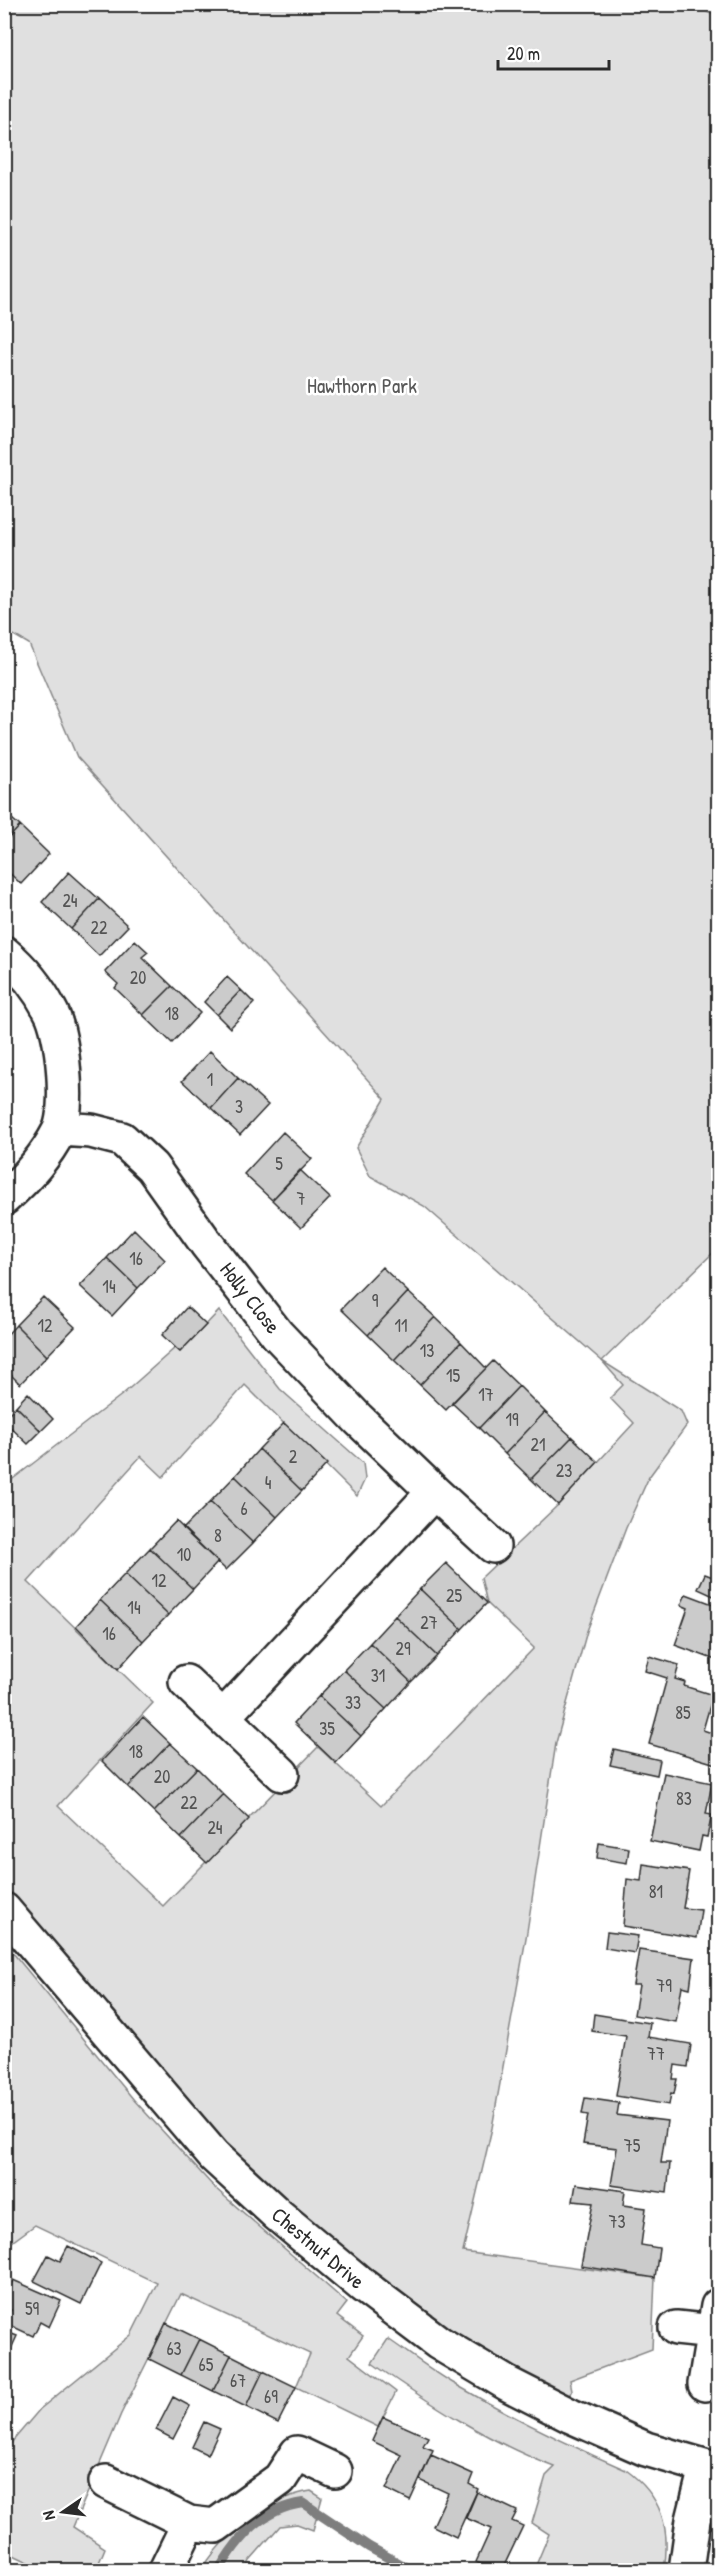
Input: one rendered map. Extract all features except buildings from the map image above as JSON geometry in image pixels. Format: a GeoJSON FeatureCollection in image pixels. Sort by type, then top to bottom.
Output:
{"type":"FeatureCollection","features":[{"type":"Feature","properties":{"kind":"street"},"geometry":{"type":"LineString","coordinates":[[4,953],[17,964],[52,1011],[64,1062],[66,1093],[60,1129],[27,1178],[4,1198]]}},
{"type":"Feature","properties":{"kind":"street","name":"Holly Close"},"geometry":{"type":"LineString","coordinates":[[60,1129],[91,1131],[122,1139],[152,1167],[206,1243],[277,1334],[358,1419],[493,1546]]}},
{"type":"Feature","properties":{"kind":"street"},"geometry":{"type":"LineString","coordinates":[[223,1717],[434,1492]]}},
{"type":"Feature","properties":{"kind":"street"},"geometry":{"type":"LineString","coordinates":[[186,1682],[282,1774]]}},
{"type":"Feature","properties":{"kind":"street","name":"Chestnut Drive"},"geometry":{"type":"LineString","coordinates":[[4,1910],[214,2156],[278,2215],[362,2285],[439,2343],[508,2384],[571,2416],[646,2449],[712,2469]]}},
{"type":"Feature","properties":{"kind":"street"},"geometry":{"type":"LineString","coordinates":[[676,2328],[716,2319],[705,2384]]}},
{"type":"Feature","properties":{"kind":"street"},"geometry":{"type":"LineString","coordinates":[[106,2482],[189,2523],[214,2526],[280,2479],[297,2453],[335,2471]]}},
{"type":"Feature","properties":{"kind":"street"},"geometry":{"type":"LineString","coordinates":[[686,2571],[693,2520],[712,2469]]}},
{"type":"Feature","properties":{"kind":"street"},"geometry":{"type":"LineString","coordinates":[[165,2571],[189,2523]]}},
{"type":"Feature","properties":{"kind":"green space","name":"Hawthorn Park"},"geometry":{"type":"Polygon","coordinates":[[[690,4],[718,17],[718,1248],[602,1361],[424,1206],[370,1176],[356,1148],[385,1099],[77,757],[29,644],[5,630],[5,5],[690,4]]]}},
{"type":"Feature","properties":{"kind":"green space"},"geometry":{"type":"Polygon","coordinates":[[[219,1311],[280,1389],[363,1463],[365,1479],[357,1496],[245,1385],[163,1477],[141,1456],[28,1582],[153,1703],[58,1806],[163,1906],[318,1747],[381,1806],[534,1648],[487,1603],[481,1578],[558,1505],[634,1423],[610,1398],[623,1385],[602,1361],[681,1411],[687,1425],[649,1477],[626,1528],[587,1631],[556,1743],[526,1938],[492,2128],[463,2252],[655,2278],[652,2349],[570,2380],[572,2390],[567,2400],[493,2362],[394,2296],[228,2153],[5,1906],[5,1485],[123,1394],[175,1348],[180,1352],[219,1311]]]}},
{"type":"Feature","properties":{"kind":"green space"},"geometry":{"type":"Polygon","coordinates":[[[4,1942],[134,2100],[215,2188],[347,2303],[337,2316],[363,2336],[349,2356],[396,2392],[378,2427],[296,2387],[310,2354],[181,2294],[121,2414],[73,2527],[105,2548],[96,2570],[45,2570],[5,2551],[5,2450],[40,2409],[131,2335],[157,2283],[35,2225],[5,2247],[4,1942]]]}},
{"type":"Feature","properties":{"kind":"green space"},"geometry":{"type":"Polygon","coordinates":[[[388,2339],[474,2395],[538,2429],[626,2470],[638,2480],[656,2502],[665,2527],[664,2570],[534,2570],[549,2534],[532,2523],[546,2476],[555,2467],[507,2446],[460,2421],[372,2363],[388,2339]]]}},
{"type":"Feature","properties":{"kind":"green space"},"geometry":{"type":"Polygon","coordinates":[[[311,2491],[322,2498],[313,2530],[297,2524],[280,2526],[250,2560],[245,2570],[202,2570],[222,2543],[248,2519],[278,2501],[311,2491]]]}},
{"type":"Feature","properties":{"kind":"waterway"},"geometry":{"type":"LineString","coordinates":[[219,2570],[235,2546],[253,2526],[275,2511],[303,2503],[369,2547],[411,2570]]}}]}
